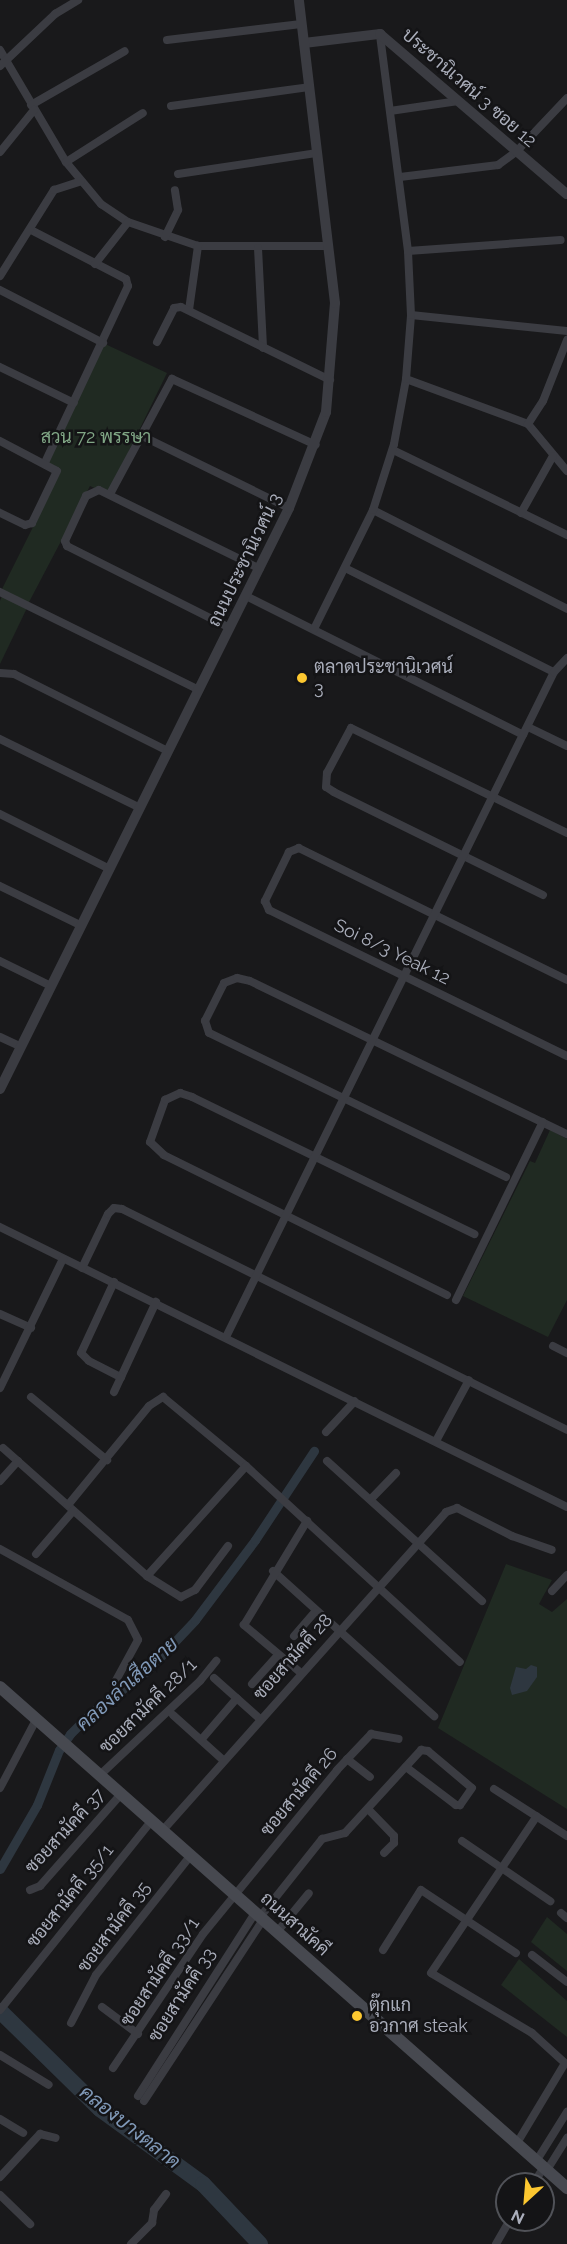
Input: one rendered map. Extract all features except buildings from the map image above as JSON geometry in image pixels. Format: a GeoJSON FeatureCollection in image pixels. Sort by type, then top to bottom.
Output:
{"type":"FeatureCollection","features":[{"type":"Feature","properties":{"kind":"main road","name":"ถนนสามัคคี"},"geometry":{"type":"LineString","coordinates":[[0,1687],[123,1793],[567,2188]]}},
{"type":"Feature","properties":{"kind":"street"},"geometry":{"type":"LineString","coordinates":[[3,63],[55,14],[78,0]]}},
{"type":"Feature","properties":{"kind":"street","name":"ถนนประชานิเวศน์ 3"},"geometry":{"type":"LineString","coordinates":[[0,1089],[260,569],[316,445],[330,380],[336,324],[299,0]]}},
{"type":"Feature","properties":{"kind":"street"},"geometry":{"type":"LineString","coordinates":[[167,40],[301,24]]}},
{"type":"Feature","properties":{"kind":"street"},"geometry":{"type":"LineString","coordinates":[[314,629],[373,510],[393,450],[406,380],[411,315],[408,250],[380,34]]}},
{"type":"Feature","properties":{"kind":"street","name":"ประชานิเวศน์ 3 ซอย 12"},"geometry":{"type":"LineString","coordinates":[[304,43],[380,34],[567,194]]}},
{"type":"Feature","properties":{"kind":"street"},"geometry":{"type":"LineString","coordinates":[[0,50],[3,63],[66,162],[101,204],[128,222],[165,237],[198,246],[258,248],[328,246]]}},
{"type":"Feature","properties":{"kind":"street"},"geometry":{"type":"LineString","coordinates":[[0,152],[32,107],[125,51]]}},
{"type":"Feature","properties":{"kind":"street"},"geometry":{"type":"LineString","coordinates":[[171,106],[309,87]]}},
{"type":"Feature","properties":{"kind":"street"},"geometry":{"type":"LineString","coordinates":[[400,177],[498,165],[516,152],[566,100]]}},
{"type":"Feature","properties":{"kind":"street"},"geometry":{"type":"LineString","coordinates":[[390,111],[458,101]]}},
{"type":"Feature","properties":{"kind":"street"},"geometry":{"type":"LineString","coordinates":[[66,162],[142,113]]}},
{"type":"Feature","properties":{"kind":"street"},"geometry":{"type":"LineString","coordinates":[[178,174],[318,153]]}},
{"type":"Feature","properties":{"kind":"street"},"geometry":{"type":"LineString","coordinates":[[0,276],[31,231],[54,190],[81,181]]}},
{"type":"Feature","properties":{"kind":"street"},"geometry":{"type":"LineString","coordinates":[[165,237],[178,210],[175,190]]}},
{"type":"Feature","properties":{"kind":"street"},"geometry":{"type":"LineString","coordinates":[[95,264],[128,222]]}},
{"type":"Feature","properties":{"kind":"street"},"geometry":{"type":"LineString","coordinates":[[31,231],[126,279],[128,286],[45,462]]}},
{"type":"Feature","properties":{"kind":"street"},"geometry":{"type":"LineString","coordinates":[[408,250],[561,240]]}},
{"type":"Feature","properties":{"kind":"street"},"geometry":{"type":"LineString","coordinates":[[189,310],[198,246]]}},
{"type":"Feature","properties":{"kind":"street"},"geometry":{"type":"LineString","coordinates":[[258,248],[263,348]]}},
{"type":"Feature","properties":{"kind":"street"},"geometry":{"type":"LineString","coordinates":[[0,290],[103,343]]}},
{"type":"Feature","properties":{"kind":"street"},"geometry":{"type":"LineString","coordinates":[[157,342],[174,308],[189,310],[330,380]]}},
{"type":"Feature","properties":{"kind":"street"},"geometry":{"type":"LineString","coordinates":[[411,315],[567,331]]}},
{"type":"Feature","properties":{"kind":"street"},"geometry":{"type":"LineString","coordinates":[[528,424],[543,401],[567,340]]}},
{"type":"Feature","properties":{"kind":"street"},"geometry":{"type":"LineString","coordinates":[[0,367],[74,403]]}},
{"type":"Feature","properties":{"kind":"street"},"geometry":{"type":"LineString","coordinates":[[110,494],[166,384],[177,379],[316,445]]}},
{"type":"Feature","properties":{"kind":"street"},"geometry":{"type":"LineString","coordinates":[[406,380],[528,424],[567,471]]}},
{"type":"Feature","properties":{"kind":"street"},"geometry":{"type":"LineString","coordinates":[[140,435],[289,508]]}},
{"type":"Feature","properties":{"kind":"street"},"geometry":{"type":"LineString","coordinates":[[0,441],[45,462],[57,471],[46,499],[29,525],[0,513]]}},
{"type":"Feature","properties":{"kind":"street"},"geometry":{"type":"LineString","coordinates":[[393,450],[567,535]]}},
{"type":"Feature","properties":{"kind":"street"},"geometry":{"type":"LineString","coordinates":[[521,513],[553,456]]}},
{"type":"Feature","properties":{"kind":"street"},"geometry":{"type":"LineString","coordinates":[[230,628],[67,546],[65,541],[75,519],[89,492],[99,490],[260,569]]}},
{"type":"Feature","properties":{"kind":"street"},"geometry":{"type":"LineString","coordinates":[[373,510],[567,609]]}},
{"type":"Feature","properties":{"kind":"street"},"geometry":{"type":"LineString","coordinates":[[345,568],[554,672]]}},
{"type":"Feature","properties":{"kind":"street"},"geometry":{"type":"LineString","coordinates":[[0,592],[199,690]]}},
{"type":"Feature","properties":{"kind":"street"},"geometry":{"type":"LineString","coordinates":[[246,596],[525,731],[567,746]]}},
{"type":"Feature","properties":{"kind":"street"},"geometry":{"type":"LineString","coordinates":[[226,1337],[554,672],[567,657]]}},
{"type":"Feature","properties":{"kind":"street"},"geometry":{"type":"LineString","coordinates":[[0,673],[14,674],[168,752]]}},
{"type":"Feature","properties":{"kind":"street"},"geometry":{"type":"LineString","coordinates":[[543,895],[465,854],[334,792],[326,787],[327,773],[351,728],[567,833]]}},
{"type":"Feature","properties":{"kind":"street"},"geometry":{"type":"LineString","coordinates":[[0,739],[140,808]]}},
{"type":"Feature","properties":{"kind":"street"},"geometry":{"type":"LineString","coordinates":[[0,814],[110,869]]}},
{"type":"Feature","properties":{"kind":"street","name":"Soi 8/3 Yeak 12"},"geometry":{"type":"LineString","coordinates":[[435,916],[298,848],[289,852],[266,906],[405,978],[567,1056]]}},
{"type":"Feature","properties":{"kind":"street"},"geometry":{"type":"LineString","coordinates":[[0,886],[82,926]]}},
{"type":"Feature","properties":{"kind":"street"},"geometry":{"type":"LineString","coordinates":[[435,916],[567,980]]}},
{"type":"Feature","properties":{"kind":"street"},"geometry":{"type":"LineString","coordinates":[[0,961],[51,986]]}},
{"type":"Feature","properties":{"kind":"street"},"geometry":{"type":"LineString","coordinates":[[506,1177],[344,1101],[209,1033],[205,1021],[224,983],[237,978],[250,981],[567,1134]]}},
{"type":"Feature","properties":{"kind":"street"},"geometry":{"type":"LineString","coordinates":[[0,1037],[21,1047]]}},
{"type":"Feature","properties":{"kind":"street"},"geometry":{"type":"LineString","coordinates":[[447,1295],[286,1216],[154,1147],[150,1134],[165,1100],[173,1094],[192,1096],[474,1234]]}},
{"type":"Feature","properties":{"kind":"street"},"geometry":{"type":"LineString","coordinates":[[456,1300],[543,1122]]}},
{"type":"Feature","properties":{"kind":"street"},"geometry":{"type":"LineString","coordinates":[[82,1268],[114,1208],[567,1430]]}},
{"type":"Feature","properties":{"kind":"street"},"geometry":{"type":"LineString","coordinates":[[0,1227],[156,1302],[567,1508]]}},
{"type":"Feature","properties":{"kind":"street"},"geometry":{"type":"LineString","coordinates":[[0,1388],[63,1259]]}},
{"type":"Feature","properties":{"kind":"street"},"geometry":{"type":"LineString","coordinates":[[114,1282],[81,1353],[89,1361],[121,1377]]}},
{"type":"Feature","properties":{"kind":"street"},"geometry":{"type":"LineString","coordinates":[[114,1392],[156,1302]]}},
{"type":"Feature","properties":{"kind":"street"},"geometry":{"type":"LineString","coordinates":[[0,1314],[31,1328]]}},
{"type":"Feature","properties":{"kind":"street"},"geometry":{"type":"LineString","coordinates":[[553,1346],[567,1353]]}},
{"type":"Feature","properties":{"kind":"street"},"geometry":{"type":"LineString","coordinates":[[436,1441],[469,1380]]}},
{"type":"Feature","properties":{"kind":"street"},"geometry":{"type":"LineString","coordinates":[[31,1397],[107,1460]]}},
{"type":"Feature","properties":{"kind":"street"},"geometry":{"type":"LineString","coordinates":[[36,1554],[149,1406],[163,1397],[246,1466],[460,1662]]}},
{"type":"Feature","properties":{"kind":"street"},"geometry":{"type":"LineString","coordinates":[[326,1432],[355,1401]]}},
{"type":"Feature","properties":{"kind":"street"},"geometry":{"type":"LineString","coordinates":[[3,1448],[147,1576],[181,1597],[189,1595],[228,1546]]}},
{"type":"Feature","properties":{"kind":"street"},"geometry":{"type":"LineString","coordinates":[[0,1481],[18,1461]]}},
{"type":"Feature","properties":{"kind":"street"},"geometry":{"type":"LineString","coordinates":[[327,1461],[482,1601]]}},
{"type":"Feature","properties":{"kind":"street"},"geometry":{"type":"LineString","coordinates":[[147,1576],[246,1466]]}},
{"type":"Feature","properties":{"kind":"street"},"geometry":{"type":"LineString","coordinates":[[371,1499],[396,1473]]}},
{"type":"Feature","properties":{"kind":"street","name":"ซอยสามัคคี 28"},"geometry":{"type":"LineString","coordinates":[[163,1830],[223,1760],[450,1509],[459,1509],[512,1536],[552,1550]]}},
{"type":"Feature","properties":{"kind":"street"},"geometry":{"type":"LineString","coordinates":[[301,1673],[244,1625],[273,1571],[306,1521]]}},
{"type":"Feature","properties":{"kind":"street"},"geometry":{"type":"LineString","coordinates":[[0,1549],[128,1620],[138,1640],[114,1684]]}},
{"type":"Feature","properties":{"kind":"street"},"geometry":{"type":"LineString","coordinates":[[273,1571],[315,1612],[434,1716]]}},
{"type":"Feature","properties":{"kind":"street"},"geometry":{"type":"LineString","coordinates":[[552,1591],[567,1575]]}},
{"type":"Feature","properties":{"kind":"street"},"geometry":{"type":"LineString","coordinates":[[294,1636],[315,1612]]}},
{"type":"Feature","properties":{"kind":"street"},"geometry":{"type":"LineString","coordinates":[[252,1684],[278,1655]]}},
{"type":"Feature","properties":{"kind":"street","name":"ซอยสามัคคี 28/1"},"geometry":{"type":"LineString","coordinates":[[101,1774],[200,1681],[216,1661]]}},
{"type":"Feature","properties":{"kind":"street"},"geometry":{"type":"LineString","coordinates":[[214,1678],[260,1719]]}},
{"type":"Feature","properties":{"kind":"street"},"geometry":{"type":"LineString","coordinates":[[201,1740],[237,1698]]}},
{"type":"Feature","properties":{"kind":"street"},"geometry":{"type":"LineString","coordinates":[[173,1715],[223,1760]]}},
{"type":"Feature","properties":{"kind":"street"},"geometry":{"type":"LineString","coordinates":[[0,1788],[37,1718]]}},
{"type":"Feature","properties":{"kind":"street","name":"ซอยสามัคคี 26"},"geometry":{"type":"LineString","coordinates":[[236,1895],[347,1759],[371,1734],[399,1739]]}},
{"type":"Feature","properties":{"kind":"street"},"geometry":{"type":"LineString","coordinates":[[141,2098],[259,1916],[322,1839],[345,1833],[421,1750],[428,1751],[472,1788],[460,1805],[456,1805],[406,1767]]}},
{"type":"Feature","properties":{"kind":"street"},"geometry":{"type":"LineString","coordinates":[[347,1759],[370,1778]]}},
{"type":"Feature","properties":{"kind":"street"},"geometry":{"type":"LineString","coordinates":[[494,1789],[567,1836]]}},
{"type":"Feature","properties":{"kind":"street","name":"ซอยสามัคคี 37"},"geometry":{"type":"LineString","coordinates":[[30,1890],[40,1886],[123,1793]]}},
{"type":"Feature","properties":{"kind":"street"},"geometry":{"type":"LineString","coordinates":[[368,1809],[394,1836],[394,1843],[384,1853]]}},
{"type":"Feature","properties":{"kind":"street"},"geometry":{"type":"LineString","coordinates":[[518,2143],[565,2062],[532,2033],[431,1973],[537,1816]]}},
{"type":"Feature","properties":{"kind":"street","name":"ซอยสามัคคี 35/1"},"geometry":{"type":"LineString","coordinates":[[0,2010],[152,1820]]}},
{"type":"Feature","properties":{"kind":"street"},"geometry":{"type":"LineString","coordinates":[[462,1840],[550,1901]]}},
{"type":"Feature","properties":{"kind":"street","name":"ซอยสามัคคี 35"},"geometry":{"type":"LineString","coordinates":[[71,2023],[96,1975],[191,1855]]}},
{"type":"Feature","properties":{"kind":"street"},"geometry":{"type":"LineString","coordinates":[[383,1950],[421,1890],[516,1953]]}},
{"type":"Feature","properties":{"kind":"street"},"geometry":{"type":"LineString","coordinates":[[278,1932],[309,1893]]}},
{"type":"Feature","properties":{"kind":"street","name":"ซอยสามัคคี 33/1"},"geometry":{"type":"LineString","coordinates":[[113,2068],[203,1934],[236,1895]]}},
{"type":"Feature","properties":{"kind":"street"},"geometry":{"type":"LineString","coordinates":[[532,1955],[567,1982]]}},
{"type":"Feature","properties":{"kind":"street"},"geometry":{"type":"LineString","coordinates":[[102,2007],[138,2034]]}},
{"type":"Feature","properties":{"kind":"street"},"geometry":{"type":"LineString","coordinates":[[0,2055],[49,2085]]}},
{"type":"Feature","properties":{"kind":"street"},"geometry":{"type":"LineString","coordinates":[[539,2172],[567,2112]]}},
{"type":"Feature","properties":{"kind":"street"},"geometry":{"type":"LineString","coordinates":[[0,2119],[23,2133]]}},
{"type":"Feature","properties":{"kind":"street"},"geometry":{"type":"LineString","coordinates":[[0,2177],[31,2141],[40,2134],[56,2138]]}},
{"type":"Feature","properties":{"kind":"street"},"geometry":{"type":"LineString","coordinates":[[542,2166],[567,2138]]}},
{"type":"Feature","properties":{"kind":"street"},"geometry":{"type":"LineString","coordinates":[[131,2244],[152,2223],[154,2210],[166,2194]]}},
{"type":"Feature","properties":{"kind":"street"},"geometry":{"type":"LineString","coordinates":[[0,2195],[30,2224]]}},
{"type":"Feature","properties":{"kind":"green space","name":"สวน 72 พรรษา"},"geometry":{"type":"Polygon","coordinates":[[[103,343],[167,373],[108,494],[90,486],[28,604],[1,591],[61,471],[43,463],[103,343]]]}},
{"type":"Feature","properties":{"kind":"green space"},"geometry":{"type":"Polygon","coordinates":[[[2,596],[27,608],[0,664],[0,601],[2,596]]]}},
{"type":"Feature","properties":{"kind":"green space"},"geometry":{"type":"Polygon","coordinates":[[[550,1130],[567,1139],[567,1300],[548,1337],[463,1296],[530,1161],[535,1163],[550,1130]]]}},
{"type":"Feature","properties":{"kind":"green space"},"geometry":{"type":"Polygon","coordinates":[[[506,1564],[552,1580],[539,1604],[552,1612],[567,1599],[567,1809],[438,1728],[506,1564]]]}},
{"type":"Feature","properties":{"kind":"green space"},"geometry":{"type":"Polygon","coordinates":[[[547,1917],[567,1934],[567,1971],[531,1942],[547,1917]]]}},
{"type":"Feature","properties":{"kind":"green space"},"geometry":{"type":"Polygon","coordinates":[[[519,1959],[567,2001],[567,2037],[501,1985],[519,1959]]]}},
{"type":"Feature","properties":{"kind":"shaded area"},"geometry":{"type":"Polygon","coordinates":[[[531,1665],[537,1667],[537,1677],[527,1691],[512,1695],[510,1688],[516,1667],[526,1669],[531,1665]]]}},
{"type":"Feature","properties":{"kind":"waterway","name":"คลองลำเสือตาย"},"geometry":{"type":"LineString","coordinates":[[0,1869],[37,1805],[59,1750],[70,1734],[91,1713],[147,1671],[195,1620],[255,1540],[314,1451]]}},
{"type":"Feature","properties":{"kind":"waterway","name":"คลองบางตลาด"},"geometry":{"type":"LineString","coordinates":[[0,2011],[100,2109],[203,2184],[260,2244]]}},
{"type":"Feature","properties":{"kind":"place","name":"ตลาดประชานิเวศน์ 3"},"geometry":{"type":"Point","coordinates":[302,678]}},
{"type":"Feature","properties":{"kind":"place","name":"ตุ๊กแก อวกาศ steak"},"geometry":{"type":"Point","coordinates":[357,2016]}}]}
